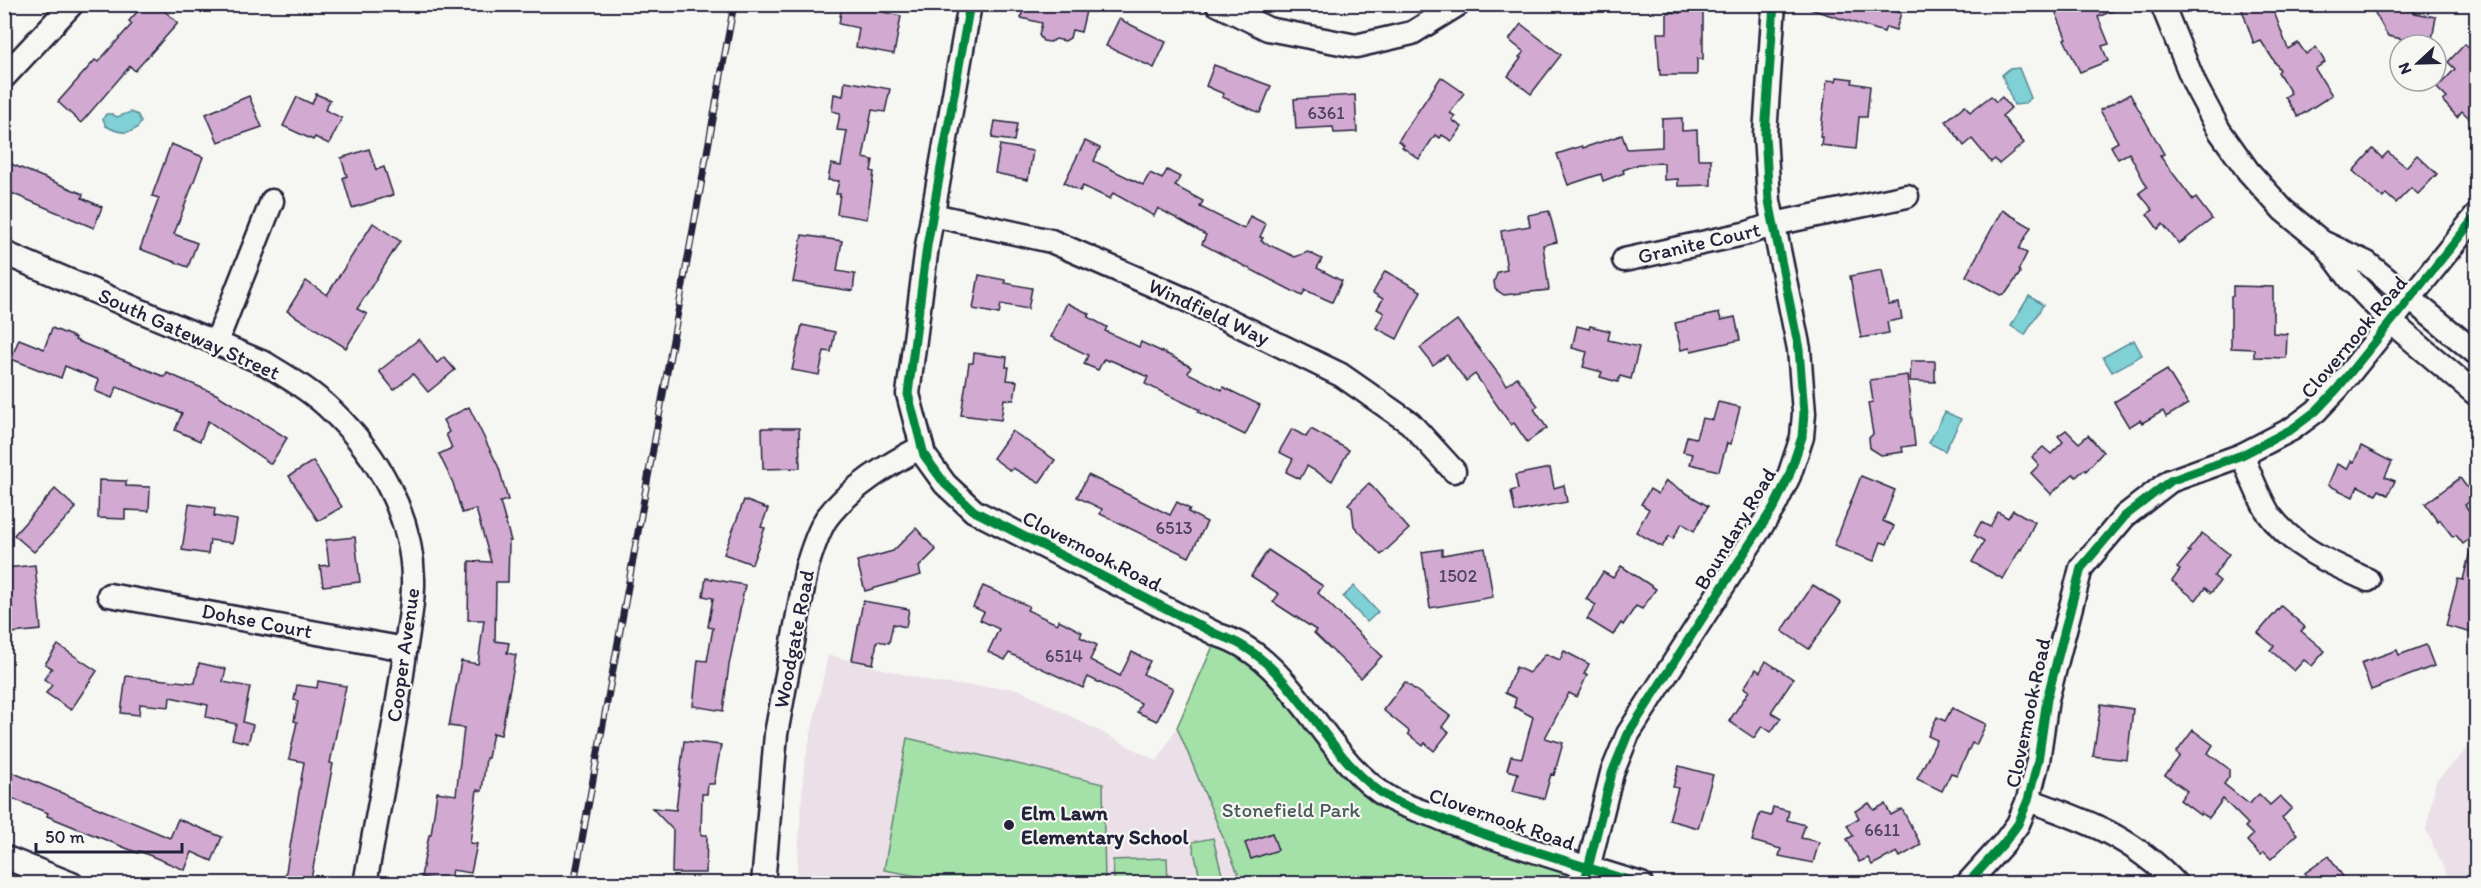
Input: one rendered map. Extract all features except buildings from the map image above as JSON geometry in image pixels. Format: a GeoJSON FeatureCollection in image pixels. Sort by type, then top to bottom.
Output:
{"type":"FeatureCollection","features":[{"type":"Feature","properties":{"kind":"street"},"geometry":{"type":"LineString","coordinates":[[4,77],[72,4]]}},
{"type":"Feature","properties":{"kind":"street","name":"Clovernook Road"},"geometry":{"type":"LineString","coordinates":[[970,4],[933,215],[908,394],[924,455],[945,484],[974,511],[1218,635],[1238,641],[1259,656],[1313,716],[1333,746],[1353,769],[1391,798],[1587,875],[1641,884]]}},
{"type":"Feature","properties":{"kind":"street"},"geometry":{"type":"LineString","coordinates":[[1217,4],[1268,29],[1356,46],[1412,33],[1459,4]]}},
{"type":"Feature","properties":{"kind":"street","name":"Boundary Road"},"geometry":{"type":"LineString","coordinates":[[1587,875],[1612,772],[1628,734],[1775,505],[1790,476],[1802,437],[1804,393],[1799,349],[1769,201],[1765,134],[1774,4]]}},
{"type":"Feature","properties":{"kind":"street"},"geometry":{"type":"LineString","coordinates":[[2162,4],[2180,51],[2219,130],[2248,171],[2283,210],[2322,242],[2351,280],[2391,322],[2476,394]]}},
{"type":"Feature","properties":{"kind":"street","name":"Granite Court"},"geometry":{"type":"LineString","coordinates":[[1624,261],[1749,233],[1774,224],[1907,196]]}},
{"type":"Feature","properties":{"kind":"street"},"geometry":{"type":"LineString","coordinates":[[216,344],[272,201]]}},
{"type":"Feature","properties":{"kind":"street","name":"Windfield Way"},"geometry":{"type":"LineString","coordinates":[[933,215],[1051,241],[1189,302],[1341,375],[1410,423],[1454,471]]}},
{"type":"Feature","properties":{"kind":"street","name":"Clovernook Road"},"geometry":{"type":"LineString","coordinates":[[1967,884],[2018,824],[2028,800],[2038,761],[2048,699],[2081,568],[2125,516],[2170,480],[2242,455],[2292,429],[2316,411],[2476,216]]}},
{"type":"Feature","properties":{"kind":"street"},"geometry":{"type":"LineString","coordinates":[[2322,242],[2367,263],[2476,353]]}},
{"type":"Feature","properties":{"kind":"street","name":"South Gateway Street"},"geometry":{"type":"LineString","coordinates":[[4,253],[266,364],[304,388],[332,410],[358,437]]}},
{"type":"Feature","properties":{"kind":"street","name":"Cooper Avenue"},"geometry":{"type":"LineString","coordinates":[[358,437],[390,488],[409,544],[413,577],[412,610],[399,700],[365,884]]}},
{"type":"Feature","properties":{"kind":"street","name":"Woodgate Road"},"geometry":{"type":"LineString","coordinates":[[763,884],[776,734],[807,566],[813,548],[825,520],[839,504],[888,465],[922,447]]}},
{"type":"Feature","properties":{"kind":"street"},"geometry":{"type":"LineString","coordinates":[[2242,455],[2269,513],[2283,531],[2325,560],[2368,580]]}},
{"type":"Feature","properties":{"kind":"street","name":"Dohse Court"},"geometry":{"type":"LineString","coordinates":[[109,595],[405,649]]}},
{"type":"Feature","properties":{"kind":"street"},"geometry":{"type":"LineString","coordinates":[[2028,800],[2107,830],[2136,847],[2161,867],[2176,884]]}},
{"type":"Feature","properties":{"kind":"street"},"geometry":{"type":"LineString","coordinates":[[4,857],[72,884]]}},
{"type":"Feature","properties":{"kind":"shaded area","name":"Elm Lawn Elementary School"},"geometry":{"type":"Polygon","coordinates":[[[828,655],[937,683],[1018,689],[1157,761],[1177,727],[1242,883],[796,884],[804,766],[828,655]]]}},
{"type":"Feature","properties":{"kind":"shaded area"},"geometry":{"type":"Polygon","coordinates":[[[2476,740],[2476,883],[2451,883],[2426,830],[2436,781],[2476,740]]]}},
{"type":"Feature","properties":{"kind":"green space","name":"Stonefield Park"},"geometry":{"type":"Polygon","coordinates":[[[1218,635],[1238,641],[1391,798],[1589,867],[1584,883],[1242,883],[1177,727],[1218,635]]]}},
{"type":"Feature","properties":{"kind":"green space"},"geometry":{"type":"Polygon","coordinates":[[[907,738],[1103,784],[1105,883],[956,883],[884,870],[907,738]]]}},
{"type":"Feature","properties":{"kind":"green space"},"geometry":{"type":"Polygon","coordinates":[[[1213,838],[1224,883],[1201,883],[1192,842],[1213,838]]]}},
{"type":"Feature","properties":{"kind":"green space"},"geometry":{"type":"Polygon","coordinates":[[[1167,858],[1168,883],[1114,883],[1113,860],[1167,858]]]}},
{"type":"Feature","properties":{"kind":"water"},"geometry":{"type":"Polygon","coordinates":[[[2019,68],[2031,98],[2024,104],[2014,105],[2002,75],[2009,69],[2019,68]]]}},
{"type":"Feature","properties":{"kind":"water"},"geometry":{"type":"Polygon","coordinates":[[[131,112],[138,115],[141,122],[130,132],[121,132],[106,126],[103,119],[106,114],[117,117],[131,112]]]}},
{"type":"Feature","properties":{"kind":"water"},"geometry":{"type":"Polygon","coordinates":[[[2029,296],[2043,305],[2025,335],[2011,326],[2029,296]]]}},
{"type":"Feature","properties":{"kind":"water"},"geometry":{"type":"Polygon","coordinates":[[[2134,340],[2142,355],[2112,372],[2103,357],[2134,340]]]}},
{"type":"Feature","properties":{"kind":"water"},"geometry":{"type":"Polygon","coordinates":[[[1945,412],[1961,419],[1945,451],[1929,443],[1945,412]]]}},
{"type":"Feature","properties":{"kind":"water"},"geometry":{"type":"Polygon","coordinates":[[[1354,586],[1378,612],[1367,622],[1343,597],[1354,586]]]}},
{"type":"Feature","properties":{"kind":"railway"},"geometry":{"type":"LineString","coordinates":[[574,884],[734,4]]}},
{"type":"Feature","properties":{"kind":"cycle path"},"geometry":{"type":"LineString","coordinates":[[970,4],[927,246],[908,394],[924,455],[945,484],[974,511],[1245,647],[1268,665],[1288,686],[1346,760],[1367,781],[1391,799],[1491,837],[1641,884]]}},
{"type":"Feature","properties":{"kind":"cycle path"},"geometry":{"type":"LineString","coordinates":[[1584,884],[1612,773],[1628,734],[1775,505],[1789,476],[1802,437],[1804,413],[1799,349],[1769,201],[1765,134],[1774,4]]}},
{"type":"Feature","properties":{"kind":"cycle path"},"geometry":{"type":"LineString","coordinates":[[1967,884],[2018,824],[2028,800],[2038,761],[2047,699],[2081,568],[2125,516],[2170,481],[2242,455],[2292,429],[2316,411],[2337,389],[2476,216]]}},
{"type":"Feature","properties":{"kind":"place","name":"Elm Lawn Elementary School"},"geometry":{"type":"Point","coordinates":[1009,825]}}]}
